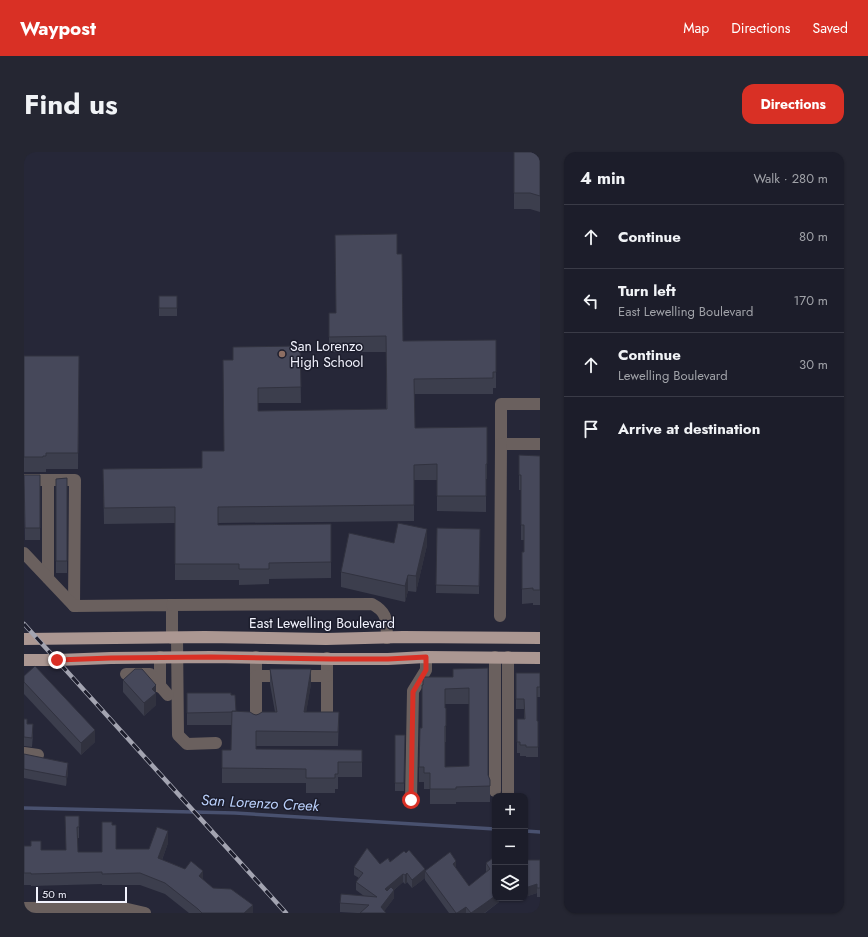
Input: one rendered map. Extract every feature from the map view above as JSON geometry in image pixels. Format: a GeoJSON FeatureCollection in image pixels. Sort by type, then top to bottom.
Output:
{"type":"FeatureCollection","features":[{"type":"Feature","properties":{"kind":"main road","name":"East Lewelling Boulevard"},"geometry":{"type":"LineString","coordinates":[[24,638],[540,638]]}},
{"type":"Feature","properties":{"kind":"main road"},"geometry":{"type":"LineString","coordinates":[[387,638],[388,659]]}},
{"type":"Feature","properties":{"kind":"main road"},"geometry":{"type":"LineString","coordinates":[[24,660],[160,657],[388,659],[426,657],[540,658]]}},
{"type":"Feature","properties":{"kind":"street"},"geometry":{"type":"LineString","coordinates":[[500,616],[501,404],[540,404]]}},
{"type":"Feature","properties":{"kind":"street"},"geometry":{"type":"LineString","coordinates":[[501,444],[540,444]]}},
{"type":"Feature","properties":{"kind":"street"},"geometry":{"type":"LineString","coordinates":[[24,480],[75,480],[74,606]]}},
{"type":"Feature","properties":{"kind":"street"},"geometry":{"type":"LineString","coordinates":[[48,480],[48,578]]}},
{"type":"Feature","properties":{"kind":"street"},"geometry":{"type":"LineString","coordinates":[[24,553],[74,606],[372,604],[380,609],[386,619],[387,638]]}},
{"type":"Feature","properties":{"kind":"street"},"geometry":{"type":"LineString","coordinates":[[172,605],[174,638],[178,657],[178,735],[187,744],[216,743]]}},
{"type":"Feature","properties":{"kind":"street"},"geometry":{"type":"LineString","coordinates":[[126,674],[150,674],[164,691],[160,657]]}},
{"type":"Feature","properties":{"kind":"street"},"geometry":{"type":"LineString","coordinates":[[256,657],[256,722]]}},
{"type":"Feature","properties":{"kind":"street"},"geometry":{"type":"LineString","coordinates":[[411,800],[413,692],[426,670],[426,657]]}},
{"type":"Feature","properties":{"kind":"street"},"geometry":{"type":"LineString","coordinates":[[495,657],[495,791]]}},
{"type":"Feature","properties":{"kind":"street"},"geometry":{"type":"LineString","coordinates":[[508,657],[508,793]]}},
{"type":"Feature","properties":{"kind":"street"},"geometry":{"type":"LineString","coordinates":[[327,658],[327,715]]}},
{"type":"Feature","properties":{"kind":"street"},"geometry":{"type":"LineString","coordinates":[[256,676],[327,676]]}},
{"type":"Feature","properties":{"kind":"street"},"geometry":{"type":"LineString","coordinates":[[24,753],[38,755]]}},
{"type":"Feature","properties":{"kind":"street"},"geometry":{"type":"LineString","coordinates":[[24,908],[120,907],[145,913]]}},
{"type":"Feature","properties":{"kind":"building"},"geometry":{"type":"Polygon","coordinates":[[[514,152],[540,152],[540,196],[530,193],[514,193],[514,152]]]}},
{"type":"Feature","properties":{"kind":"building"},"geometry":{"type":"Polygon","coordinates":[[[397,234],[397,254],[402,254],[403,341],[496,340],[496,372],[493,372],[493,378],[414,379],[415,428],[487,427],[486,496],[437,496],[437,464],[414,465],[414,505],[218,507],[218,525],[331,524],[331,562],[269,563],[269,569],[239,569],[239,564],[175,564],[175,507],[104,508],[103,469],[202,468],[202,451],[224,451],[223,360],[233,360],[233,347],[300,346],[301,387],[258,388],[258,411],[387,409],[386,336],[329,337],[329,313],[336,313],[335,235],[397,234]]]}},
{"type":"Feature","properties":{"kind":"building"},"geometry":{"type":"Polygon","coordinates":[[[159,296],[177,296],[177,308],[159,308],[159,296]]]}},
{"type":"Feature","properties":{"kind":"building"},"geometry":{"type":"Polygon","coordinates":[[[24,356],[79,356],[78,453],[46,453],[46,456],[43,457],[24,457],[24,356]]]}},
{"type":"Feature","properties":{"kind":"building"},"geometry":{"type":"Polygon","coordinates":[[[519,455],[540,456],[540,590],[533,590],[533,588],[522,589],[524,525],[521,525],[521,475],[519,475],[519,455]]]}},
{"type":"Feature","properties":{"kind":"building"},"geometry":{"type":"Polygon","coordinates":[[[24,475],[40,475],[40,528],[25,528],[24,475]]]}},
{"type":"Feature","properties":{"kind":"building"},"geometry":{"type":"Polygon","coordinates":[[[67,478],[67,561],[56,561],[56,479],[67,478]]]}},
{"type":"Feature","properties":{"kind":"building"},"geometry":{"type":"Polygon","coordinates":[[[398,523],[427,529],[416,576],[408,575],[405,586],[341,572],[349,533],[394,543],[398,523]]]}},
{"type":"Feature","properties":{"kind":"building"},"geometry":{"type":"Polygon","coordinates":[[[437,528],[480,529],[479,586],[436,585],[437,528]]]}},
{"type":"Feature","properties":{"kind":"building"},"geometry":{"type":"Polygon","coordinates":[[[35,666],[95,730],[81,743],[24,682],[24,676],[35,666]]]}},
{"type":"Feature","properties":{"kind":"building"},"geometry":{"type":"Polygon","coordinates":[[[488,668],[488,775],[490,786],[456,787],[456,789],[430,789],[430,773],[424,773],[424,767],[419,767],[420,728],[422,728],[423,677],[453,677],[453,669],[488,668]],[[469,688],[445,689],[445,767],[469,766],[469,688]]]}},
{"type":"Feature","properties":{"kind":"building"},"geometry":{"type":"Polygon","coordinates":[[[135,669],[142,669],[156,685],[152,689],[156,693],[144,703],[123,680],[135,669]]]}},
{"type":"Feature","properties":{"kind":"building"},"geometry":{"type":"Polygon","coordinates":[[[270,669],[311,669],[304,712],[339,712],[338,732],[256,731],[256,749],[362,750],[362,762],[338,762],[338,774],[335,774],[335,778],[306,778],[306,769],[222,768],[222,750],[231,750],[232,711],[250,712],[256,715],[262,712],[277,712],[270,669]]]}},
{"type":"Feature","properties":{"kind":"building"},"geometry":{"type":"Polygon","coordinates":[[[516,673],[540,673],[540,687],[537,687],[538,747],[526,747],[526,745],[520,745],[520,742],[517,742],[517,719],[525,719],[524,699],[516,699],[516,673]]]}},
{"type":"Feature","properties":{"kind":"building"},"geometry":{"type":"Polygon","coordinates":[[[187,693],[231,693],[231,695],[235,695],[236,711],[187,713],[187,693]]]}},
{"type":"Feature","properties":{"kind":"building"},"geometry":{"type":"Polygon","coordinates":[[[24,719],[27,719],[27,724],[33,724],[32,738],[24,737],[24,719]]]}},
{"type":"Feature","properties":{"kind":"building"},"geometry":{"type":"Polygon","coordinates":[[[395,735],[405,735],[404,783],[395,783],[395,735]]]}},
{"type":"Feature","properties":{"kind":"building"},"geometry":{"type":"Polygon","coordinates":[[[24,754],[68,763],[66,777],[24,769],[24,754]]]}},
{"type":"Feature","properties":{"kind":"building"},"geometry":{"type":"Polygon","coordinates":[[[65,816],[79,816],[79,827],[77,827],[78,852],[102,852],[102,822],[112,822],[112,825],[116,825],[116,849],[149,849],[157,827],[168,831],[158,858],[185,869],[191,861],[203,871],[199,876],[213,888],[231,889],[253,905],[244,913],[202,913],[165,883],[140,873],[24,873],[24,846],[31,846],[31,841],[41,841],[41,850],[66,850],[65,816]]]}},
{"type":"Feature","properties":{"kind":"building"},"geometry":{"type":"Polygon","coordinates":[[[367,848],[380,864],[388,858],[390,862],[404,851],[406,853],[409,850],[425,869],[412,880],[407,873],[405,875],[403,874],[385,889],[387,891],[391,887],[394,890],[381,907],[386,913],[360,913],[369,905],[340,903],[341,894],[377,897],[356,882],[363,873],[354,867],[367,848]]]}},
{"type":"Feature","properties":{"kind":"building"},"geometry":{"type":"Polygon","coordinates":[[[450,852],[456,861],[453,864],[469,886],[490,869],[486,863],[492,859],[492,898],[471,913],[466,907],[456,913],[425,871],[450,852]]]}},
{"type":"Feature","properties":{"kind":"building"},"geometry":{"type":"Polygon","coordinates":[[[528,860],[540,860],[540,888],[537,888],[537,884],[528,887],[528,860]]]}},
{"type":"Feature","properties":{"kind":"waterway","name":"San Lorenzo Creek"},"geometry":{"type":"LineString","coordinates":[[24,808],[235,813],[492,829]]}},
{"type":"Feature","properties":{"kind":"waterway","name":"San Lorenzo Creek"},"geometry":{"type":"LineString","coordinates":[[528,831],[540,832]]}},
{"type":"Feature","properties":{"kind":"railway"},"geometry":{"type":"LineString","coordinates":[[24,624],[286,913]]}},
{"type":"Feature","properties":{"kind":"place","name":"San Lorenzo High School"},"geometry":{"type":"Point","coordinates":[282,354]}},
{"type":"Feature","properties":{"kind":"route"},"geometry":{"type":"LineString","coordinates":[[57,660],[178,657],[388,659],[426,657],[426,670],[413,692],[411,800]]}}]}
